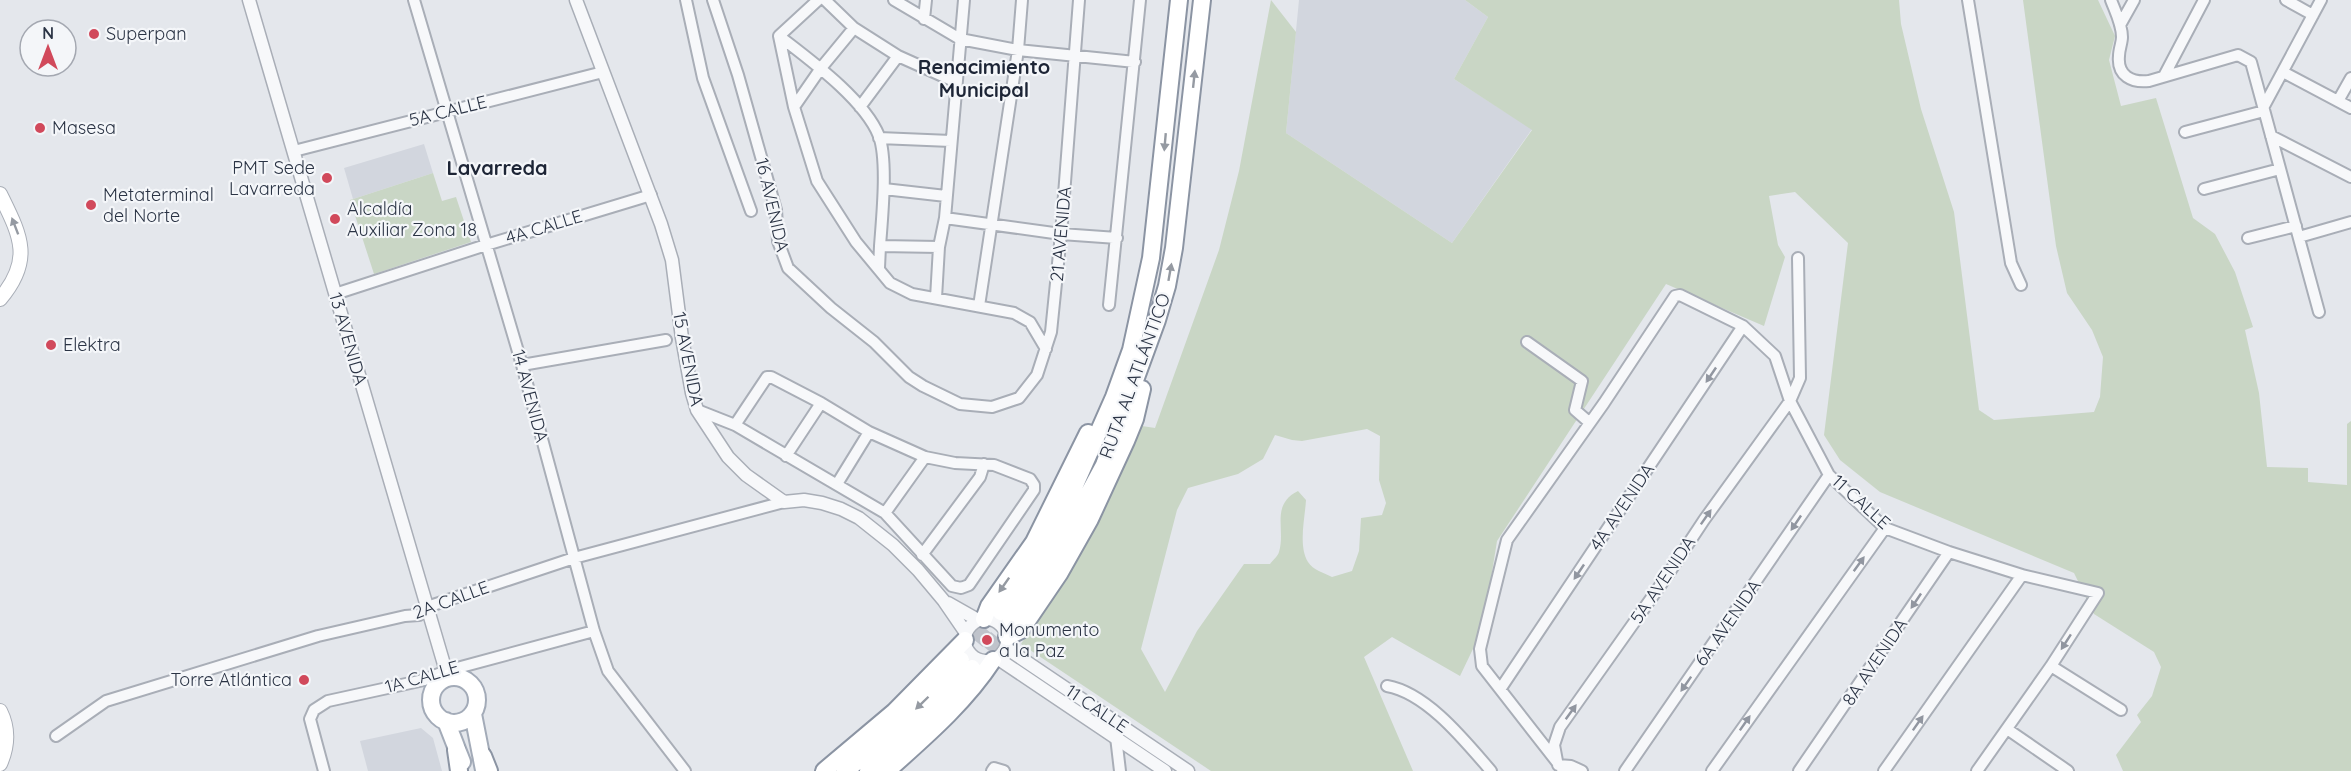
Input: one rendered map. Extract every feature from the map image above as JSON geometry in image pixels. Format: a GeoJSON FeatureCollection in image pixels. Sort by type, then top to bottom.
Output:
{"type":"FeatureCollection","features":[{"type":"Feature","properties":{"kind":"main road","name":"RUTA AL ATLÁNTICO"},"geometry":{"type":"LineString","coordinates":[[1179,0],[1151,258],[1131,350],[1114,397],[1060,519],[1006,616],[1051,563],[1104,465],[1167,286],[1174,248],[1202,0]]}},
{"type":"Feature","properties":{"kind":"main road"},"geometry":{"type":"LineString","coordinates":[[0,194],[16,225],[20,250],[15,279],[0,299]]}},
{"type":"Feature","properties":{"kind":"main road"},"geometry":{"type":"LineString","coordinates":[[981,619],[1034,542],[1083,444],[1118,363],[1131,350]]}},
{"type":"Feature","properties":{"kind":"main road"},"geometry":{"type":"LineString","coordinates":[[1006,642],[1021,630],[1059,574],[1111,476],[1135,419],[1142,393],[1140,368]]}},
{"type":"Feature","properties":{"kind":"main road"},"geometry":{"type":"LineString","coordinates":[[824,771],[894,712],[965,637]]}},
{"type":"Feature","properties":{"kind":"main road"},"geometry":{"type":"LineString","coordinates":[[887,771],[922,740],[962,699],[995,659]]}},
{"type":"Feature","properties":{"kind":"main road"},"geometry":{"type":"LineString","coordinates":[[845,771],[967,664],[918,726],[868,771]]}},
{"type":"Feature","properties":{"kind":"main road"},"geometry":{"type":"LineString","coordinates":[[465,771],[446,722],[435,712],[431,699],[436,686],[447,674],[462,678],[474,687],[478,701],[473,714],[485,766]]}},
{"type":"Feature","properties":{"kind":"main road"},"geometry":{"type":"LineString","coordinates":[[0,711],[4,719],[7,742],[0,764]]}},
{"type":"Feature","properties":{"kind":"main road"},"geometry":{"type":"LineString","coordinates":[[446,722],[460,722],[473,714]]}},
{"type":"Feature","properties":{"kind":"main road"},"geometry":{"type":"LineString","coordinates":[[456,750],[459,771]]}},
{"type":"Feature","properties":{"kind":"street","name":"13 AVENIDA"},"geometry":{"type":"LineString","coordinates":[[249,0],[447,674]]}},
{"type":"Feature","properties":{"kind":"street","name":"14 AVENIDA"},"geometry":{"type":"LineString","coordinates":[[414,0],[522,365],[594,631],[608,671],[685,771]]}},
{"type":"Feature","properties":{"kind":"street","name":"15 AVENIDA"},"geometry":{"type":"LineString","coordinates":[[576,0],[651,195],[672,260],[682,338],[697,410],[728,457],[746,475],[784,502]]}},
{"type":"Feature","properties":{"kind":"street"},"geometry":{"type":"LineString","coordinates":[[686,0],[703,78],[750,211]]}},
{"type":"Feature","properties":{"kind":"street","name":"16 AVENIDA"},"geometry":{"type":"LineString","coordinates":[[713,0],[738,75],[776,210],[778,241],[789,268],[831,308],[867,336],[909,377],[960,404]]}},
{"type":"Feature","properties":{"kind":"street"},"geometry":{"type":"LineString","coordinates":[[779,36],[818,0]]}},
{"type":"Feature","properties":{"kind":"street"},"geometry":{"type":"LineString","coordinates":[[825,0],[854,28],[898,56],[956,82]]}},
{"type":"Feature","properties":{"kind":"street"},"geometry":{"type":"LineString","coordinates":[[894,0],[960,39],[1018,50],[1135,62]]}},
{"type":"Feature","properties":{"kind":"street"},"geometry":{"type":"LineString","coordinates":[[924,19],[926,0]]}},
{"type":"Feature","properties":{"kind":"street"},"geometry":{"type":"LineString","coordinates":[[936,298],[964,0]]}},
{"type":"Feature","properties":{"kind":"street"},"geometry":{"type":"LineString","coordinates":[[979,306],[1018,50],[1022,0]]}},
{"type":"Feature","properties":{"kind":"street","name":"21 AVENIDA"},"geometry":{"type":"LineString","coordinates":[[960,404],[992,407],[1019,398],[1037,375],[1046,349],[1051,332],[1061,234],[1079,0]]}},
{"type":"Feature","properties":{"kind":"street"},"geometry":{"type":"LineString","coordinates":[[1109,305],[1140,0]]}},
{"type":"Feature","properties":{"kind":"street"},"geometry":{"type":"LineString","coordinates":[[1968,0],[2011,263],[2021,285]]}},
{"type":"Feature","properties":{"kind":"street"},"geometry":{"type":"LineString","coordinates":[[2111,0],[2122,36],[2119,62],[2124,75],[2129,80],[2138,82],[2238,55],[2250,62],[2319,312]]}},
{"type":"Feature","properties":{"kind":"street"},"geometry":{"type":"LineString","coordinates":[[2120,25],[2133,0]]}},
{"type":"Feature","properties":{"kind":"street"},"geometry":{"type":"LineString","coordinates":[[2164,76],[2204,0]]}},
{"type":"Feature","properties":{"kind":"street"},"geometry":{"type":"LineString","coordinates":[[2286,0],[2313,15]]}},
{"type":"Feature","properties":{"kind":"street"},"geometry":{"type":"LineString","coordinates":[[2185,132],[2264,110],[2321,0]]}},
{"type":"Feature","properties":{"kind":"street"},"geometry":{"type":"LineString","coordinates":[[794,106],[854,28]]}},
{"type":"Feature","properties":{"kind":"street"},"geometry":{"type":"LineString","coordinates":[[779,36],[821,68],[860,107],[879,138],[884,189],[879,268]]}},
{"type":"Feature","properties":{"kind":"street"},"geometry":{"type":"LineString","coordinates":[[779,36],[794,106],[817,181],[856,242],[890,284],[912,294],[1014,313],[1030,322],[1046,349]]}},
{"type":"Feature","properties":{"kind":"street"},"geometry":{"type":"LineString","coordinates":[[860,107],[898,56]]}},
{"type":"Feature","properties":{"kind":"street","name":"5A CALLE"},"geometry":{"type":"LineString","coordinates":[[294,151],[603,72]]}},
{"type":"Feature","properties":{"kind":"street"},"geometry":{"type":"LineString","coordinates":[[2283,72],[2351,108]]}},
{"type":"Feature","properties":{"kind":"street"},"geometry":{"type":"LineString","coordinates":[[2338,101],[2351,78]]}},
{"type":"Feature","properties":{"kind":"street"},"geometry":{"type":"LineString","coordinates":[[2271,136],[2351,177]]}},
{"type":"Feature","properties":{"kind":"street"},"geometry":{"type":"LineString","coordinates":[[879,138],[951,141]]}},
{"type":"Feature","properties":{"kind":"street"},"geometry":{"type":"LineString","coordinates":[[2204,189],[2280,170]]}},
{"type":"Feature","properties":{"kind":"street"},"geometry":{"type":"LineString","coordinates":[[884,189],[946,196]]}},
{"type":"Feature","properties":{"kind":"street","name":"4A CALLE"},"geometry":{"type":"LineString","coordinates":[[335,294],[651,195]]}},
{"type":"Feature","properties":{"kind":"street"},"geometry":{"type":"LineString","coordinates":[[945,218],[990,226],[1117,238]]}},
{"type":"Feature","properties":{"kind":"street"},"geometry":{"type":"LineString","coordinates":[[2248,238],[2351,222]]}},
{"type":"Feature","properties":{"kind":"street"},"geometry":{"type":"LineString","coordinates":[[880,246],[939,247]]}},
{"type":"Feature","properties":{"kind":"street","name":"5A AVENIDA"},"geometry":{"type":"LineString","coordinates":[[1558,769],[1554,744],[1560,727],[1790,401],[1800,378],[1798,258]]}},
{"type":"Feature","properties":{"kind":"street","name":"11 CALLE"},"geometry":{"type":"LineString","coordinates":[[1590,423],[1675,296],[1685,297],[1743,326],[1775,356],[1790,401],[1829,475],[1885,528],[1949,552],[2022,575],[2097,593],[2051,666]]}},
{"type":"Feature","properties":{"kind":"street","name":"4A AVENIDA"},"geometry":{"type":"LineString","coordinates":[[1501,688],[1743,326]]}},
{"type":"Feature","properties":{"kind":"street"},"geometry":{"type":"LineString","coordinates":[[522,365],[666,340]]}},
{"type":"Feature","properties":{"kind":"street"},"geometry":{"type":"LineString","coordinates":[[1527,342],[1582,381],[1575,410],[1590,423],[1507,540],[1480,649],[1482,666],[1501,688],[1558,769],[1570,766],[1582,771]]}},
{"type":"Feature","properties":{"kind":"street"},"geometry":{"type":"LineString","coordinates":[[697,410],[735,425],[885,513],[952,586],[961,588],[969,585],[1032,494],[1034,485],[1030,479],[994,465],[955,463],[924,457],[869,432],[771,377],[767,377],[735,425]]}},
{"type":"Feature","properties":{"kind":"street"},"geometry":{"type":"LineString","coordinates":[[786,456],[821,403]]}},
{"type":"Feature","properties":{"kind":"street"},"geometry":{"type":"LineString","coordinates":[[837,484],[869,432]]}},
{"type":"Feature","properties":{"kind":"street"},"geometry":{"type":"LineString","coordinates":[[885,513],[924,457]]}},
{"type":"Feature","properties":{"kind":"street"},"geometry":{"type":"LineString","coordinates":[[918,570],[980,477],[984,464]]}},
{"type":"Feature","properties":{"kind":"street","name":"6A AVENIDA"},"geometry":{"type":"LineString","coordinates":[[1624,771],[1829,475]]}},
{"type":"Feature","properties":{"kind":"street"},"geometry":{"type":"LineString","coordinates":[[784,502],[804,500],[841,509],[859,518],[893,545],[944,601],[965,637],[969,652],[980,660],[995,659],[1006,642],[1005,631],[997,621],[981,619],[944,601]]}},
{"type":"Feature","properties":{"kind":"street","name":"2A CALLE"},"geometry":{"type":"LineString","coordinates":[[56,736],[106,701],[318,636],[405,616],[419,615],[427,607],[574,558],[784,502]]}},
{"type":"Feature","properties":{"kind":"street"},"geometry":{"type":"LineString","coordinates":[[1712,771],[1885,528]]}},
{"type":"Feature","properties":{"kind":"street","name":"8A AVENIDA"},"geometry":{"type":"LineString","coordinates":[[1799,771],[1949,552]]}},
{"type":"Feature","properties":{"kind":"street"},"geometry":{"type":"LineString","coordinates":[[1884,771],[2022,575]]}},
{"type":"Feature","properties":{"kind":"street"},"geometry":{"type":"LineString","coordinates":[[965,637],[968,628],[981,619]]}},
{"type":"Feature","properties":{"kind":"street","name":"1A CALLE"},"geometry":{"type":"LineString","coordinates":[[324,771],[310,719],[314,710],[328,701],[447,674],[594,631]]}},
{"type":"Feature","properties":{"kind":"street","name":"11 CALLE"},"geometry":{"type":"LineString","coordinates":[[1006,642],[1165,771]]}},
{"type":"Feature","properties":{"kind":"street","name":"11 CALLE"},"geometry":{"type":"LineString","coordinates":[[995,659],[1188,771]]}},
{"type":"Feature","properties":{"kind":"street"},"geometry":{"type":"LineString","coordinates":[[1977,771],[2051,666],[2121,710]]}},
{"type":"Feature","properties":{"kind":"street"},"geometry":{"type":"LineString","coordinates":[[1387,686],[1402,689],[1426,706],[1457,733],[1491,771]]}},
{"type":"Feature","properties":{"kind":"street"},"geometry":{"type":"LineString","coordinates":[[2007,729],[2068,771]]}},
{"type":"Feature","properties":{"kind":"street"},"geometry":{"type":"LineString","coordinates":[[1119,732],[1120,771]]}},
{"type":"Feature","properties":{"kind":"street"},"geometry":{"type":"LineString","coordinates":[[992,771],[994,768],[1005,771]]}},
{"type":"Feature","properties":{"kind":"shaded area"},"geometry":{"type":"Polygon","coordinates":[[[1299,0],[1465,0],[1488,17],[1454,79],[1532,129],[1452,243],[1286,133],[1299,0]]]}},
{"type":"Feature","properties":{"kind":"shaded area"},"geometry":{"type":"Polygon","coordinates":[[[424,144],[433,173],[353,199],[344,168],[424,144]]]}},
{"type":"Feature","properties":{"kind":"shaded area"},"geometry":{"type":"Polygon","coordinates":[[[421,728],[433,738],[442,771],[368,771],[360,741],[421,728]]]}},
{"type":"Feature","properties":{"kind":"green space"},"geometry":{"type":"Polygon","coordinates":[[[1271,0],[1296,32],[1286,133],[1452,243],[1532,130],[1454,79],[1488,17],[1465,0],[1899,0],[1901,24],[1921,109],[1954,212],[1979,410],[1994,420],[2094,412],[2100,397],[2103,357],[2092,330],[2067,293],[2056,246],[2023,0],[2098,0],[2115,36],[2109,60],[2121,106],[2156,98],[2193,218],[2215,234],[2235,272],[2253,327],[2245,330],[2259,393],[2267,467],[2308,468],[2308,482],[2347,485],[2347,424],[2351,421],[2351,771],[2123,771],[2116,755],[2141,722],[2137,715],[2152,696],[2161,667],[2154,652],[2094,614],[2074,573],[1880,492],[1840,460],[1824,435],[1848,243],[1795,192],[1769,196],[1778,245],[1785,257],[1764,326],[1666,284],[1497,541],[1483,628],[1460,676],[1392,637],[1364,657],[1413,771],[1211,771],[1021,644],[1088,541],[1142,426],[1155,428],[1219,250],[1239,171],[1271,0]],[[1367,429],[1302,441],[1275,435],[1263,459],[1238,474],[1188,488],[1177,510],[1141,649],[1165,692],[1197,631],[1244,564],[1270,564],[1278,555],[1284,503],[1298,491],[1306,500],[1303,548],[1310,565],[1332,577],[1352,571],[1359,551],[1361,518],[1382,515],[1386,503],[1379,480],[1380,436],[1367,429]]]}},
{"type":"Feature","properties":{"kind":"green space","name":"Lavarreda"},"geometry":{"type":"Polygon","coordinates":[[[433,173],[442,201],[456,197],[471,242],[374,274],[350,200],[433,173]]]}},
{"type":"Feature","properties":{"kind":"tunnel"},"geometry":{"type":"LineString","coordinates":[[961,660],[1001,612]]}},
{"type":"Feature","properties":{"kind":"tunnel"},"geometry":{"type":"LineString","coordinates":[[972,668],[1011,620]]}},
{"type":"Feature","properties":{"kind":"place","name":"Superpan"},"geometry":{"type":"Point","coordinates":[94,34]}},
{"type":"Feature","properties":{"kind":"place","name":"Masesa"},"geometry":{"type":"Point","coordinates":[40,128]}},
{"type":"Feature","properties":{"kind":"place","name":"PMT Sede Lavarreda"},"geometry":{"type":"Point","coordinates":[327,178]}},
{"type":"Feature","properties":{"kind":"place","name":"Metaterminal del Norte"},"geometry":{"type":"Point","coordinates":[91,205]}},
{"type":"Feature","properties":{"kind":"place","name":"Alcaldía Auxiliar Zona 18"},"geometry":{"type":"Point","coordinates":[335,219]}},
{"type":"Feature","properties":{"kind":"place","name":"Elektra"},"geometry":{"type":"Point","coordinates":[51,345]}},
{"type":"Feature","properties":{"kind":"place","name":"Monumento a la Paz"},"geometry":{"type":"Point","coordinates":[987,640]}},
{"type":"Feature","properties":{"kind":"place","name":"Torre Atlántica"},"geometry":{"type":"Point","coordinates":[304,680]}},
{"type":"Feature","properties":{"kind":"district","name":"Renacimiento Municipal"},"geometry":{"type":"Point","coordinates":[984,78]}},
{"type":"Feature","properties":{"kind":"district","name":"Lavarreda"},"geometry":{"type":"Point","coordinates":[497,168]}}]}
